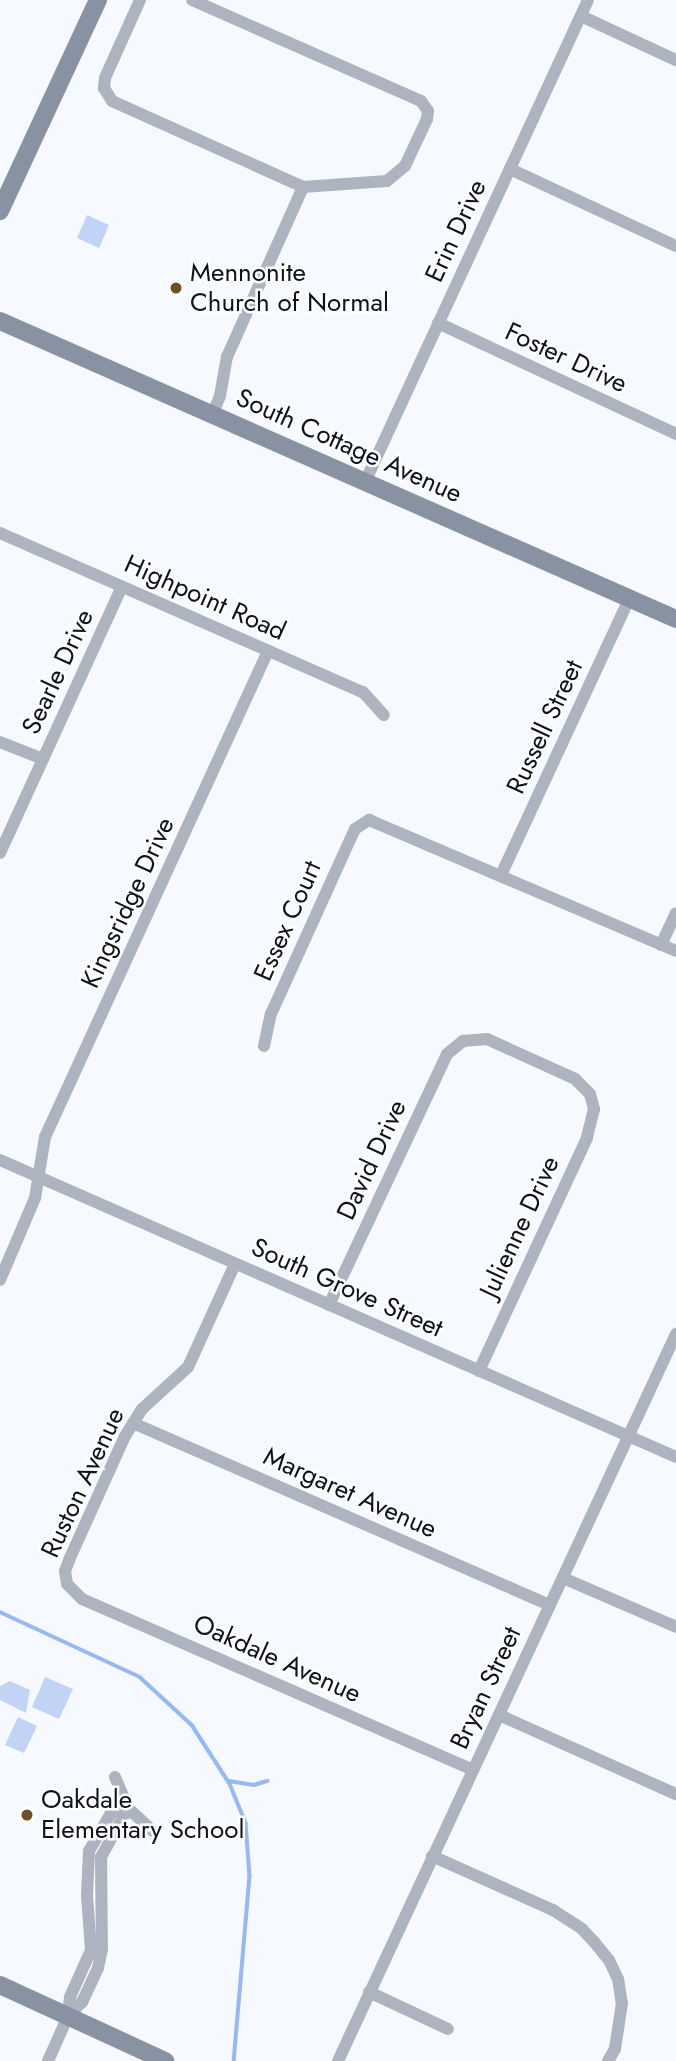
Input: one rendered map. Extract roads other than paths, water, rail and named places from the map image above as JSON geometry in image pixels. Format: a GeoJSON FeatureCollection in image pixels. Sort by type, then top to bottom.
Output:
{"type":"FeatureCollection","features":[{"type":"Feature","properties":{"kind":"main road"},"geometry":{"type":"LineString","coordinates":[[0,211],[98,0]]}},
{"type":"Feature","properties":{"kind":"main road","name":"South Cottage Avenue"},"geometry":{"type":"LineString","coordinates":[[0,321],[676,619]]}},
{"type":"Feature","properties":{"kind":"main road"},"geometry":{"type":"LineString","coordinates":[[0,1985],[165,2061]]}},
{"type":"Feature","properties":{"kind":"street"},"geometry":{"type":"LineString","coordinates":[[140,0],[105,78],[107,95],[158,122],[303,187],[377,183],[397,175],[405,166],[427,120],[425,105],[421,101],[192,0]]}},
{"type":"Feature","properties":{"kind":"street","name":"Erin Drive"},"geometry":{"type":"LineString","coordinates":[[365,482],[588,0]]}},
{"type":"Feature","properties":{"kind":"street"},"geometry":{"type":"LineString","coordinates":[[580,16],[676,60]]}},
{"type":"Feature","properties":{"kind":"street"},"geometry":{"type":"LineString","coordinates":[[510,169],[676,246]]}},
{"type":"Feature","properties":{"kind":"street"},"geometry":{"type":"LineString","coordinates":[[212,415],[220,396],[227,357],[303,187]]}},
{"type":"Feature","properties":{"kind":"street","name":"Foster Drive"},"geometry":{"type":"LineString","coordinates":[[438,323],[676,433]]}},
{"type":"Feature","properties":{"kind":"street","name":"Highpoint Road"},"geometry":{"type":"LineString","coordinates":[[0,533],[363,692],[384,715]]}},
{"type":"Feature","properties":{"kind":"street","name":"Searle Drive"},"geometry":{"type":"LineString","coordinates":[[0,853],[122,587]]}},
{"type":"Feature","properties":{"kind":"street","name":"Russell Street"},"geometry":{"type":"LineString","coordinates":[[501,875],[629,598]]}},
{"type":"Feature","properties":{"kind":"street","name":"Kingsridge Drive"},"geometry":{"type":"LineString","coordinates":[[0,1280],[35,1198],[46,1137],[268,651]]}},
{"type":"Feature","properties":{"kind":"street"},"geometry":{"type":"LineString","coordinates":[[0,742],[43,760]]}},
{"type":"Feature","properties":{"kind":"street","name":"Essex Court"},"geometry":{"type":"LineString","coordinates":[[264,1046],[271,1014],[355,829],[366,821],[378,822],[501,875]]}},
{"type":"Feature","properties":{"kind":"street"},"geometry":{"type":"LineString","coordinates":[[501,875],[676,951]]}},
{"type":"Feature","properties":{"kind":"street"},"geometry":{"type":"LineString","coordinates":[[661,945],[676,913]]}},
{"type":"Feature","properties":{"kind":"street","name":"Julienne Drive"},"geometry":{"type":"LineString","coordinates":[[463,1041],[487,1039],[575,1079],[585,1087],[593,1101],[594,1115],[587,1138],[479,1371]]}},
{"type":"Feature","properties":{"kind":"street","name":"David Drive"},"geometry":{"type":"LineString","coordinates":[[329,1305],[447,1054],[463,1041]]}},
{"type":"Feature","properties":{"kind":"street","name":"South Grove Street"},"geometry":{"type":"LineString","coordinates":[[0,1160],[676,1457]]}},
{"type":"Feature","properties":{"kind":"street","name":"Ruston Avenue"},"geometry":{"type":"LineString","coordinates":[[67,1584],[65,1572],[70,1558],[132,1423],[142,1409],[188,1367],[235,1264]]}},
{"type":"Feature","properties":{"kind":"street","name":"Bryan Street"},"geometry":{"type":"LineString","coordinates":[[338,2061],[676,1334]]}},
{"type":"Feature","properties":{"kind":"street","name":"Margaret Avenue"},"geometry":{"type":"LineString","coordinates":[[132,1423],[550,1605]]}},
{"type":"Feature","properties":{"kind":"street"},"geometry":{"type":"LineString","coordinates":[[563,1577],[676,1627]]}},
{"type":"Feature","properties":{"kind":"street","name":"Oakdale Avenue"},"geometry":{"type":"LineString","coordinates":[[67,1584],[82,1599],[473,1770]]}},
{"type":"Feature","properties":{"kind":"street"},"geometry":{"type":"LineString","coordinates":[[499,1715],[676,1794]]}},
{"type":"Feature","properties":{"kind":"street"},"geometry":{"type":"LineString","coordinates":[[115,1777],[128,1808],[152,1830]]}},
{"type":"Feature","properties":{"kind":"street"},"geometry":{"type":"LineString","coordinates":[[48,2061],[68,2016],[70,1997],[91,1950],[95,1919],[94,1874],[89,1850],[111,1813],[128,1808]]}},
{"type":"Feature","properties":{"kind":"street"},"geometry":{"type":"LineString","coordinates":[[432,1856],[553,1910],[582,1929],[595,1943],[618,1979],[622,2003],[618,2038],[608,2061]]}},
{"type":"Feature","properties":{"kind":"street"},"geometry":{"type":"LineString","coordinates":[[369,1992],[448,2029]]}},
{"type":"Feature","properties":{"kind":"waterway"},"geometry":{"type":"LineString","coordinates":[[0,1612],[140,1677],[192,1725],[230,1784],[246,1823],[250,1876],[234,2061]]}},
{"type":"Feature","properties":{"kind":"waterway"},"geometry":{"type":"LineString","coordinates":[[229,1781],[254,1785],[267,1781]]}},
{"type":"Feature","properties":{"kind":"place","name":"Mennonite Church of Normal"},"geometry":{"type":"Point","coordinates":[176,288]}},
{"type":"Feature","properties":{"kind":"place","name":"Oakdale Elementary School"},"geometry":{"type":"Point","coordinates":[27,1815]}}]}
